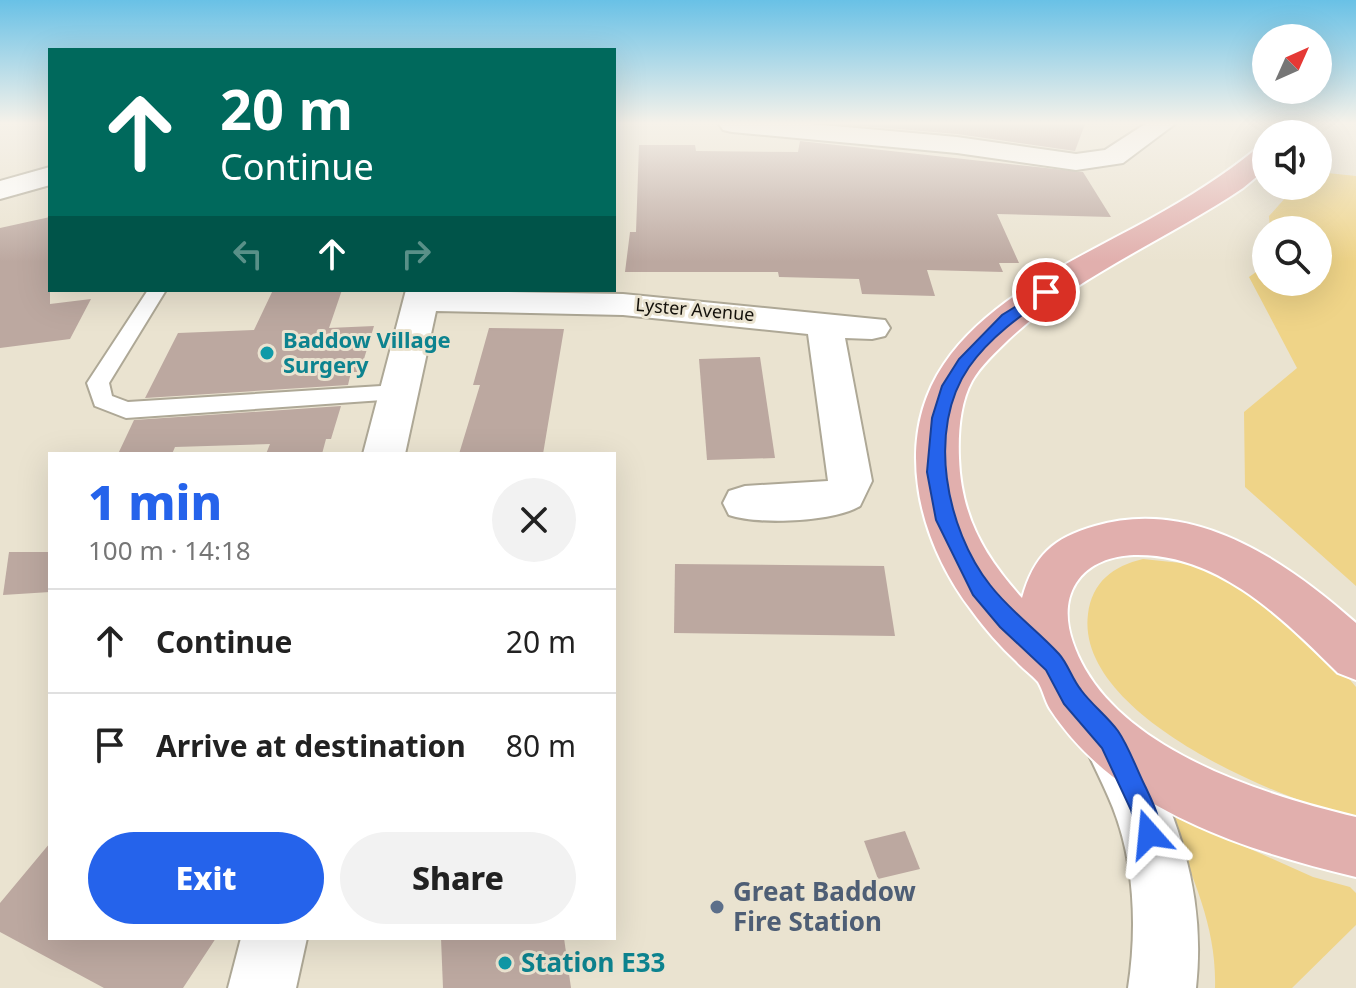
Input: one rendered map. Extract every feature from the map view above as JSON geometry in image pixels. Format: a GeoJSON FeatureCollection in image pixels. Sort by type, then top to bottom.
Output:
{"type":"FeatureCollection","features":[{"type":"Feature","properties":{"kind":"main road"},"geometry":{"type":"LineString","coordinates":[[1053,663],[1008,621],[980,589],[945,520],[936,472],[941,418],[950,386],[964,362],[1007,318],[1065,279],[1203,202],[1250,170]]}},
{"type":"Feature","properties":{"kind":"main road"},"geometry":{"type":"LineString","coordinates":[[1356,656],[1313,615],[1258,571],[1208,548],[1154,535],[1107,538],[1071,555],[1047,587],[1043,627],[1053,663],[1072,696],[1110,740],[1163,775],[1211,800],[1288,831],[1356,847]]}},
{"type":"Feature","properties":{"kind":"street"},"geometry":{"type":"LineString","coordinates":[[0,190],[48,177]]}},
{"type":"Feature","properties":{"kind":"street"},"geometry":{"type":"LineString","coordinates":[[384,452],[422,296]]}},
{"type":"Feature","properties":{"kind":"street","name":"Lyster Avenue"},"geometry":{"type":"LineString","coordinates":[[422,296],[604,302],[702,309],[872,328]]}},
{"type":"Feature","properties":{"kind":"street"},"geometry":{"type":"LineString","coordinates":[[745,503],[836,499],[844,494],[850,481],[825,325]]}},
{"type":"Feature","properties":{"kind":"street"},"geometry":{"type":"LineString","coordinates":[[1110,740],[1143,808],[1162,886],[1165,971],[1162,988]]}},
{"type":"Feature","properties":{"kind":"street"},"geometry":{"type":"LineString","coordinates":[[262,988],[274,940]]}},
{"type":"Feature","properties":{"kind":"lane"},"geometry":{"type":"LineString","coordinates":[[156,292],[98,383],[103,401],[126,410],[397,392]]}},
{"type":"Feature","properties":{"kind":"shaded area"},"geometry":{"type":"Polygon","coordinates":[[[1332,173],[1356,176],[1356,586],[1245,487],[1244,412],[1297,368],[1259,296],[1332,296],[1332,216],[1269,216],[1283,200],[1332,200],[1332,173]]]}},
{"type":"Feature","properties":{"kind":"shaded area"},"geometry":{"type":"Polygon","coordinates":[[[1143,559],[1200,565],[1233,578],[1331,657],[1356,687],[1356,818],[1321,808],[1233,772],[1188,747],[1146,718],[1113,686],[1093,651],[1088,614],[1090,603],[1099,584],[1113,571],[1143,559]]]}},
{"type":"Feature","properties":{"kind":"shaded area"},"geometry":{"type":"Polygon","coordinates":[[[1179,813],[1191,815],[1246,847],[1313,877],[1350,887],[1356,893],[1356,925],[1292,988],[1215,988],[1208,925],[1172,827],[1172,817],[1179,813]]]}},
{"type":"Feature","properties":{"kind":"building"},"geometry":{"type":"Polygon","coordinates":[[[638,170],[1066,170],[1083,172],[1111,217],[997,214],[1019,263],[999,263],[1003,272],[927,270],[935,296],[862,294],[859,279],[779,277],[778,272],[625,272],[630,232],[636,232],[638,170]]]}},
{"type":"Feature","properties":{"kind":"building"},"geometry":{"type":"Polygon","coordinates":[[[48,217],[50,304],[91,299],[70,339],[0,348],[0,228],[48,217]]]}},
{"type":"Feature","properties":{"kind":"building","name":"Baddow Village Surgery"},"geometry":{"type":"Polygon","coordinates":[[[272,292],[341,292],[329,328],[374,326],[360,372],[351,372],[348,385],[145,398],[178,333],[254,330],[272,292]]]}},
{"type":"Feature","properties":{"kind":"building"},"geometry":{"type":"Polygon","coordinates":[[[489,328],[564,329],[543,452],[460,452],[480,385],[473,385],[489,328]]]}},
{"type":"Feature","properties":{"kind":"building"},"geometry":{"type":"Polygon","coordinates":[[[760,357],[775,458],[707,460],[699,359],[760,357]]]}},
{"type":"Feature","properties":{"kind":"building"},"geometry":{"type":"Polygon","coordinates":[[[341,406],[331,439],[326,439],[323,452],[267,452],[270,444],[175,447],[173,452],[119,452],[134,420],[341,406]]]}},
{"type":"Feature","properties":{"kind":"building"},"geometry":{"type":"Polygon","coordinates":[[[9,552],[48,552],[48,592],[3,595],[9,552]]]}},
{"type":"Feature","properties":{"kind":"building"},"geometry":{"type":"Polygon","coordinates":[[[675,564],[884,566],[895,636],[674,633],[675,564]]]}},
{"type":"Feature","properties":{"kind":"building"},"geometry":{"type":"Polygon","coordinates":[[[905,831],[920,869],[878,879],[864,841],[905,831]]]}},
{"type":"Feature","properties":{"kind":"building"},"geometry":{"type":"Polygon","coordinates":[[[48,845],[48,940],[215,940],[183,988],[104,988],[0,932],[0,903],[48,845]]]}},
{"type":"Feature","properties":{"kind":"building","name":"Station E33"},"geometry":{"type":"Polygon","coordinates":[[[441,940],[564,940],[571,988],[443,988],[441,940]]]}},
{"type":"Feature","properties":{"kind":"place","name":"Baddow Village Surgery"},"geometry":{"type":"Point","coordinates":[267,353]}},
{"type":"Feature","properties":{"kind":"place","name":"Great Baddow Fire Station"},"geometry":{"type":"Point","coordinates":[717,907]}},
{"type":"Feature","properties":{"kind":"place","name":"Station E33"},"geometry":{"type":"Point","coordinates":[505,963]}},
{"type":"Feature","properties":{"kind":"route"},"geometry":{"type":"LineString","coordinates":[[1046,292],[1007,318],[964,362],[950,386],[941,418],[936,472],[945,520],[980,589],[1008,621],[1053,663],[1072,696],[1110,740],[1143,808],[1149,834]]}}]}
